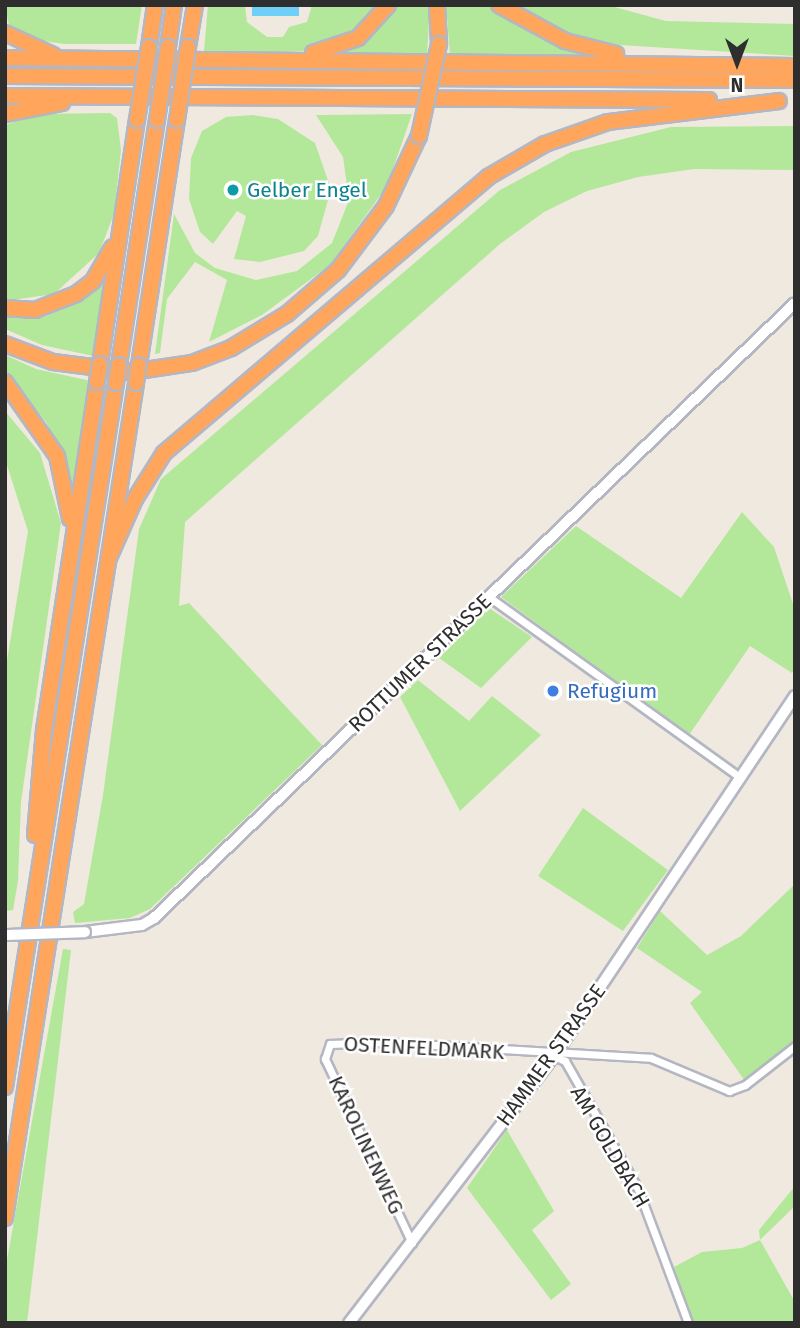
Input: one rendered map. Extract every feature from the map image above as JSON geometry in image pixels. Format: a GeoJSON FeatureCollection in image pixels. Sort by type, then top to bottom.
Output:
{"type":"FeatureCollection","features":[{"type":"Feature","properties":{"kind":"highway"},"geometry":{"type":"LineString","coordinates":[[34,893],[44,730],[155,5]]}},
{"type":"Feature","properties":{"kind":"highway"},"geometry":{"type":"LineString","coordinates":[[5,1087],[174,5]]}},
{"type":"Feature","properties":{"kind":"highway"},"geometry":{"type":"LineString","coordinates":[[5,1218],[195,5]]}},
{"type":"Feature","properties":{"kind":"highway"},"geometry":{"type":"LineString","coordinates":[[219,60],[336,48],[367,31],[388,5]]}},
{"type":"Feature","properties":{"kind":"highway"},"geometry":{"type":"LineString","coordinates":[[5,344],[53,362],[131,372],[192,363],[231,348],[287,314],[338,270],[386,206],[419,136],[439,44],[437,5]]}},
{"type":"Feature","properties":{"kind":"highway"},"geometry":{"type":"LineString","coordinates":[[499,5],[565,41],[656,61]]}},
{"type":"Feature","properties":{"kind":"highway"},"geometry":{"type":"LineString","coordinates":[[5,33],[64,59]]}},
{"type":"Feature","properties":{"kind":"highway"},"geometry":{"type":"LineString","coordinates":[[5,58],[656,61],[795,66]]}},
{"type":"Feature","properties":{"kind":"highway"},"geometry":{"type":"LineString","coordinates":[[5,76],[795,80]]}},
{"type":"Feature","properties":{"kind":"highway"},"geometry":{"type":"LineString","coordinates":[[5,96],[795,101]]}},
{"type":"Feature","properties":{"kind":"highway"},"geometry":{"type":"LineString","coordinates":[[5,114],[101,96]]}},
{"type":"Feature","properties":{"kind":"highway"},"geometry":{"type":"LineString","coordinates":[[109,558],[135,499],[164,453],[488,177],[545,144],[608,122],[779,100]]}},
{"type":"Feature","properties":{"kind":"highway"},"geometry":{"type":"LineString","coordinates":[[5,308],[57,304],[93,281],[113,248],[123,213]]}},
{"type":"Feature","properties":{"kind":"highway"},"geometry":{"type":"LineString","coordinates":[[5,382],[57,456],[70,516],[70,559]]}},
{"type":"Feature","properties":{"kind":"street","name":"ROTTUMER STRASSE"},"geometry":{"type":"LineString","coordinates":[[5,935],[85,932],[142,925],[154,918],[795,303]]}},
{"type":"Feature","properties":{"kind":"street"},"geometry":{"type":"LineString","coordinates":[[489,597],[741,778]]}},
{"type":"Feature","properties":{"kind":"street","name":"HAMMER STRASSE"},"geometry":{"type":"LineString","coordinates":[[349,1323],[554,1056],[795,695]]}},
{"type":"Feature","properties":{"kind":"street","name":"OSTENFELDMARK"},"geometry":{"type":"LineString","coordinates":[[326,1047],[383,1042],[554,1056],[651,1058],[734,1090],[795,1046]]}},
{"type":"Feature","properties":{"kind":"street","name":"KAROLINENWEG"},"geometry":{"type":"LineString","coordinates":[[326,1047],[325,1059],[412,1243]]}},
{"type":"Feature","properties":{"kind":"street","name":"AM GOLDBACH"},"geometry":{"type":"LineString","coordinates":[[554,1056],[565,1061],[638,1189],[688,1323]]}},
{"type":"Feature","properties":{"kind":"green space"},"geometry":{"type":"Polygon","coordinates":[[[5,5],[142,5],[136,44],[64,44],[30,39],[9,26],[5,5]]]}},
{"type":"Feature","properties":{"kind":"green space"},"geometry":{"type":"Polygon","coordinates":[[[208,5],[245,5],[247,22],[267,37],[283,37],[289,27],[307,22],[312,5],[384,5],[360,32],[307,51],[276,52],[204,51],[208,5]]]}},
{"type":"Feature","properties":{"kind":"green space"},"geometry":{"type":"Polygon","coordinates":[[[394,5],[430,5],[427,55],[340,55],[378,30],[394,5]]]}},
{"type":"Feature","properties":{"kind":"green space"},"geometry":{"type":"Polygon","coordinates":[[[446,5],[490,5],[550,41],[601,56],[450,55],[446,5]]]}},
{"type":"Feature","properties":{"kind":"green space"},"geometry":{"type":"Polygon","coordinates":[[[506,5],[607,5],[666,21],[795,24],[795,56],[587,43],[506,5]]]}},
{"type":"Feature","properties":{"kind":"green space"},"geometry":{"type":"Polygon","coordinates":[[[110,113],[117,118],[121,150],[114,214],[99,253],[54,294],[5,301],[5,125],[39,114],[110,113]]]}},
{"type":"Feature","properties":{"kind":"green space"},"geometry":{"type":"Polygon","coordinates":[[[412,114],[387,186],[330,265],[262,315],[209,342],[227,280],[195,262],[167,299],[160,353],[155,354],[174,214],[195,253],[215,268],[256,280],[297,271],[332,243],[349,200],[343,157],[316,115],[412,114]]]}},
{"type":"Feature","properties":{"kind":"green space"},"geometry":{"type":"Polygon","coordinates":[[[252,115],[278,119],[315,143],[331,189],[318,236],[304,251],[260,262],[234,259],[246,216],[237,211],[213,244],[200,232],[189,199],[191,158],[202,131],[226,117],[252,115]]]}},
{"type":"Feature","properties":{"kind":"green space"},"geometry":{"type":"Polygon","coordinates":[[[795,126],[795,170],[694,169],[638,177],[587,191],[544,212],[500,244],[185,522],[179,606],[189,603],[322,745],[150,909],[130,918],[75,923],[73,912],[84,904],[103,795],[139,529],[161,479],[500,190],[571,152],[671,127],[795,126]]]}},
{"type":"Feature","properties":{"kind":"green space"},"geometry":{"type":"Polygon","coordinates":[[[108,274],[93,356],[42,345],[5,329],[5,316],[44,317],[61,310],[108,274]]]}},
{"type":"Feature","properties":{"kind":"green space"},"geometry":{"type":"Polygon","coordinates":[[[5,355],[36,369],[91,381],[75,492],[71,491],[66,463],[46,422],[5,374],[5,355]]]}},
{"type":"Feature","properties":{"kind":"green space"},"geometry":{"type":"Polygon","coordinates":[[[5,411],[40,453],[61,523],[21,802],[18,881],[13,910],[5,911],[5,673],[28,531],[5,459],[5,411]]]}},
{"type":"Feature","properties":{"kind":"green space"},"geometry":{"type":"Polygon","coordinates":[[[742,512],[774,547],[795,610],[795,669],[792,673],[750,646],[689,735],[501,597],[576,526],[681,598],[742,512]]]}},
{"type":"Feature","properties":{"kind":"green space"},"geometry":{"type":"Polygon","coordinates":[[[489,608],[532,637],[481,688],[439,658],[489,608]]]}},
{"type":"Feature","properties":{"kind":"green space"},"geometry":{"type":"Polygon","coordinates":[[[418,680],[469,721],[492,696],[541,735],[460,811],[400,697],[418,680]]]}},
{"type":"Feature","properties":{"kind":"green space"},"geometry":{"type":"Polygon","coordinates":[[[583,808],[668,870],[623,931],[538,876],[583,808]]]}},
{"type":"Feature","properties":{"kind":"green space"},"geometry":{"type":"Polygon","coordinates":[[[795,884],[795,1041],[745,1081],[690,1003],[702,992],[637,948],[660,911],[707,955],[741,936],[795,884]]]}},
{"type":"Feature","properties":{"kind":"green space"},"geometry":{"type":"Polygon","coordinates":[[[63,949],[71,950],[27,1323],[5,1323],[5,1271],[63,949]]]}},
{"type":"Feature","properties":{"kind":"green space"},"geometry":{"type":"Polygon","coordinates":[[[507,1130],[554,1211],[532,1230],[571,1284],[551,1300],[467,1188],[507,1130]]]}},
{"type":"Feature","properties":{"kind":"green space"},"geometry":{"type":"Polygon","coordinates":[[[795,1186],[795,1206],[760,1240],[759,1230],[795,1186]]]}},
{"type":"Feature","properties":{"kind":"green space"},"geometry":{"type":"Polygon","coordinates":[[[760,1240],[795,1302],[795,1323],[690,1323],[674,1267],[702,1252],[742,1248],[760,1240]]]}},
{"type":"Feature","properties":{"kind":"water"},"geometry":{"type":"Polygon","coordinates":[[[252,5],[299,5],[299,16],[252,16],[252,5]]]}},
{"type":"Feature","properties":{"kind":"place","name":"Gelber Engel"},"geometry":{"type":"Point","coordinates":[233,190]}},
{"type":"Feature","properties":{"kind":"place","name":"Refugium"},"geometry":{"type":"Point","coordinates":[553,691]}}]}
